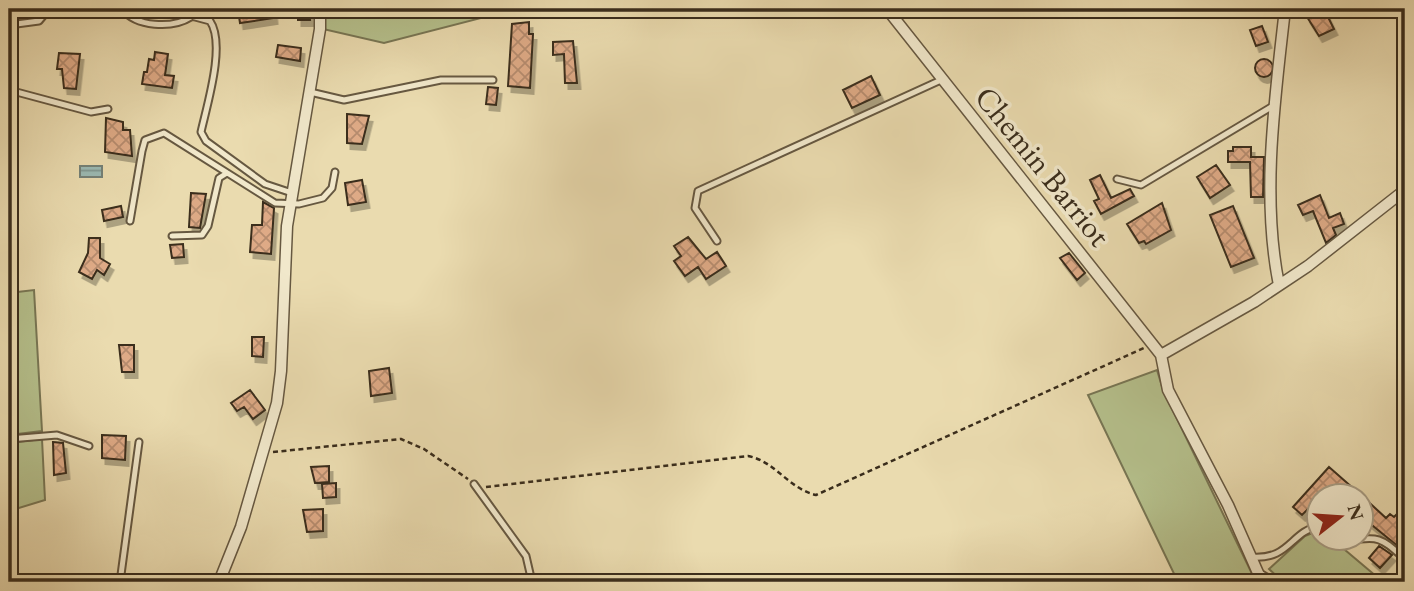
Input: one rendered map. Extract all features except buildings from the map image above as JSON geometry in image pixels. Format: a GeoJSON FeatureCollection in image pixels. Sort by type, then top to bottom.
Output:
{"type":"FeatureCollection","features":[{"type":"Feature","properties":{"kind":"street"},"geometry":{"type":"LineString","coordinates":[[219,582],[241,527],[277,403],[290,205],[320,9]]}},
{"type":"Feature","properties":{"kind":"street","name":"Chemin Barriot"},"geometry":{"type":"LineString","coordinates":[[887,9],[1161,355]]}},
{"type":"Feature","properties":{"kind":"street"},"geometry":{"type":"LineString","coordinates":[[1279,285],[1274,258],[1271,159],[1285,9]]}},
{"type":"Feature","properties":{"kind":"street"},"geometry":{"type":"LineString","coordinates":[[1259,577],[1228,505],[1168,390],[1161,355],[1279,285],[1405,190]]}},
{"type":"Feature","properties":{"kind":"lane"},"geometry":{"type":"LineString","coordinates":[[9,26],[40,21],[49,9]]}},
{"type":"Feature","properties":{"kind":"lane"},"geometry":{"type":"LineString","coordinates":[[122,9],[138,21],[177,25],[191,18]]}},
{"type":"Feature","properties":{"kind":"lane"},"geometry":{"type":"LineString","coordinates":[[179,9],[180,13],[191,18],[210,21],[217,30],[216,58],[201,132],[205,141],[265,184],[292,193]]}},
{"type":"Feature","properties":{"kind":"lane"},"geometry":{"type":"LineString","coordinates":[[309,92],[344,100],[440,80],[492,80]]}},
{"type":"Feature","properties":{"kind":"lane"},"geometry":{"type":"LineString","coordinates":[[718,241],[695,208],[698,191],[941,80]]}},
{"type":"Feature","properties":{"kind":"lane"},"geometry":{"type":"LineString","coordinates":[[9,90],[91,112],[108,109]]}},
{"type":"Feature","properties":{"kind":"lane"},"geometry":{"type":"LineString","coordinates":[[1117,179],[1141,185],[1276,105]]}},
{"type":"Feature","properties":{"kind":"lane"},"geometry":{"type":"LineString","coordinates":[[130,221],[145,140],[154,136],[164,134],[275,203],[290,205],[323,198],[332,188],[335,172]]}},
{"type":"Feature","properties":{"kind":"lane"},"geometry":{"type":"LineString","coordinates":[[172,236],[202,235],[208,226],[219,178],[227,173]]}},
{"type":"Feature","properties":{"kind":"lane"},"geometry":{"type":"LineString","coordinates":[[9,439],[57,435],[89,446]]}},
{"type":"Feature","properties":{"kind":"lane"},"geometry":{"type":"LineString","coordinates":[[120,582],[139,442]]}},
{"type":"Feature","properties":{"kind":"lane"},"geometry":{"type":"LineString","coordinates":[[474,484],[526,556],[532,582]]}},
{"type":"Feature","properties":{"kind":"lane"},"geometry":{"type":"LineString","coordinates":[[1251,557],[1278,555],[1306,530]]}},
{"type":"Feature","properties":{"kind":"lane"},"geometry":{"type":"LineString","coordinates":[[1376,537],[1405,559]]}},
{"type":"Feature","properties":{"kind":"lane"},"geometry":{"type":"LineString","coordinates":[[1259,577],[1276,582]]}},
{"type":"Feature","properties":{"kind":"path"},"geometry":{"type":"LineString","coordinates":[[264,448],[271,452],[401,439],[424,449],[474,484],[491,488],[748,456],[761,458],[803,492],[816,495],[1152,344]]}},
{"type":"Feature","properties":{"kind":"green space"},"geometry":{"type":"Polygon","coordinates":[[[324,9],[516,9],[384,43],[323,29],[324,9]]]}},
{"type":"Feature","properties":{"kind":"green space"},"geometry":{"type":"Polygon","coordinates":[[[34,290],[42,431],[9,435],[9,293],[34,290]]]}},
{"type":"Feature","properties":{"kind":"green space"},"geometry":{"type":"Polygon","coordinates":[[[1157,370],[1163,390],[1256,582],[1178,582],[1088,395],[1157,370]]]}},
{"type":"Feature","properties":{"kind":"green space"},"geometry":{"type":"Polygon","coordinates":[[[42,439],[45,500],[9,511],[9,443],[42,439]]]}},
{"type":"Feature","properties":{"kind":"green space"},"geometry":{"type":"Polygon","coordinates":[[[1305,536],[1306,552],[1347,552],[1383,582],[1283,582],[1269,569],[1305,536]]]}},
{"type":"Feature","properties":{"kind":"water"},"geometry":{"type":"Polygon","coordinates":[[[80,166],[102,166],[102,177],[80,177],[80,166]]]}}]}
